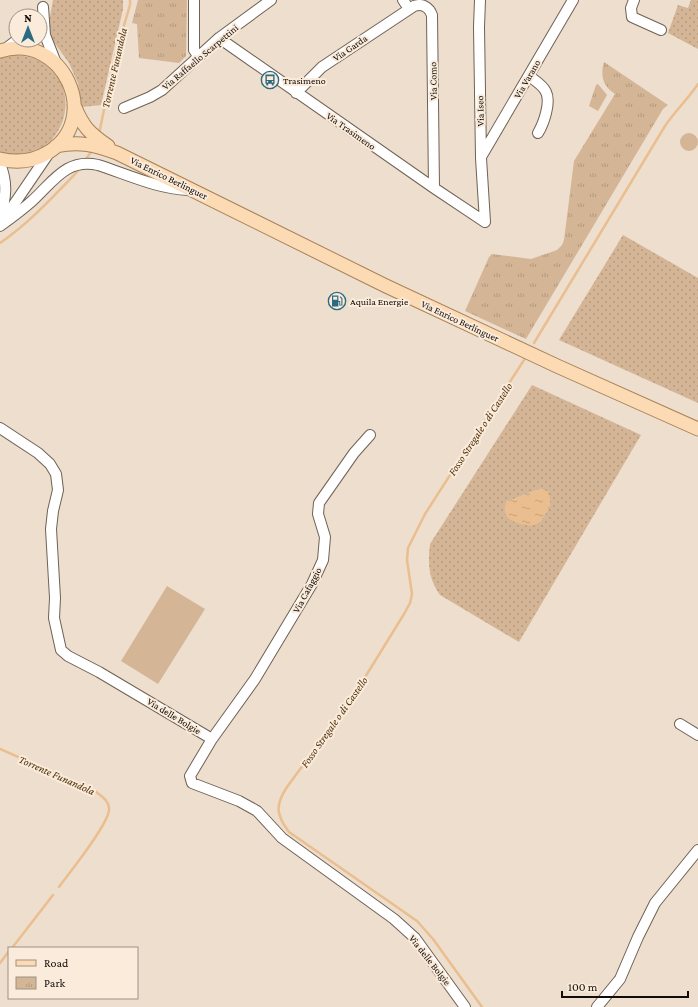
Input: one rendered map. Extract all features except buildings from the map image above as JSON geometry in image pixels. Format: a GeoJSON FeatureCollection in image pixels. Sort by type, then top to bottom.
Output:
{"type":"FeatureCollection","features":[{"type":"Feature","properties":{"kind":"main road","name":"Via Enrico Berlinguer"},"geometry":{"type":"LineString","coordinates":[[0,159],[14,162],[23,161],[39,157],[54,148],[64,138],[70,127],[74,105],[72,90],[68,80],[56,64],[42,54],[32,50],[20,48],[2,50]]}},
{"type":"Feature","properties":{"kind":"main road","name":"Via Enrico Berlinguer"},"geometry":{"type":"LineString","coordinates":[[74,105],[87,130],[94,137],[117,153],[393,290],[698,429]]}},
{"type":"Feature","properties":{"kind":"main road","name":"Via Enrico Berlinguer"},"geometry":{"type":"LineString","coordinates":[[54,148],[72,144],[88,144],[117,153]]}},
{"type":"Feature","properties":{"kind":"street"},"geometry":{"type":"LineString","coordinates":[[194,0],[194,50],[198,56]]}},
{"type":"Feature","properties":{"kind":"street","name":"Via Raffaello Scarpettini"},"geometry":{"type":"LineString","coordinates":[[124,108],[156,94],[219,38],[272,0]]}},
{"type":"Feature","properties":{"kind":"street"},"geometry":{"type":"LineString","coordinates":[[403,0],[409,9]]}},
{"type":"Feature","properties":{"kind":"street","name":"Via Iseo"},"geometry":{"type":"LineString","coordinates":[[480,0],[481,158],[485,222]]}},
{"type":"Feature","properties":{"kind":"street","name":"Via Varano"},"geometry":{"type":"LineString","coordinates":[[481,158],[572,0]]}},
{"type":"Feature","properties":{"kind":"street"},"geometry":{"type":"LineString","coordinates":[[634,0],[631,8],[632,17],[661,30]]}},
{"type":"Feature","properties":{"kind":"street","name":"Via Como"},"geometry":{"type":"LineString","coordinates":[[409,9],[414,6],[421,5],[428,8],[432,15],[434,188]]}},
{"type":"Feature","properties":{"kind":"street","name":"Via Garda"},"geometry":{"type":"LineString","coordinates":[[296,93],[322,67],[409,9]]}},
{"type":"Feature","properties":{"kind":"street","name":"Via Trasimeno"},"geometry":{"type":"LineString","coordinates":[[219,38],[296,93],[485,222]]}},
{"type":"Feature","properties":{"kind":"street"},"geometry":{"type":"LineString","coordinates":[[48,43],[56,64]]}},
{"type":"Feature","properties":{"kind":"street"},"geometry":{"type":"LineString","coordinates":[[529,76],[544,89],[547,95],[544,119],[538,133]]}},
{"type":"Feature","properties":{"kind":"street"},"geometry":{"type":"LineString","coordinates":[[0,225],[54,148]]}},
{"type":"Feature","properties":{"kind":"street"},"geometry":{"type":"LineString","coordinates":[[0,225],[31,202],[62,172],[80,164],[87,163],[98,165],[171,188],[192,190]]}},
{"type":"Feature","properties":{"kind":"street"},"geometry":{"type":"LineString","coordinates":[[0,164],[6,183],[0,217]]}},
{"type":"Feature","properties":{"kind":"street","name":"Via delle Bolgie"},"geometry":{"type":"LineString","coordinates":[[0,428],[38,453],[50,464],[56,474],[58,490],[53,511],[51,529],[55,598],[54,618],[61,650],[68,656],[99,672],[212,739],[193,768],[190,776],[192,783],[239,801],[257,811],[282,838],[394,919],[415,938],[465,1007]]}},
{"type":"Feature","properties":{"kind":"street","name":"Via Cafaggio"},"geometry":{"type":"LineString","coordinates":[[212,739],[255,679],[312,584],[323,560],[324,552],[325,537],[318,514],[319,503],[354,453],[370,435]]}},
{"type":"Feature","properties":{"kind":"street"},"geometry":{"type":"LineString","coordinates":[[680,724],[698,735]]}},
{"type":"Feature","properties":{"kind":"street"},"geometry":{"type":"LineString","coordinates":[[597,1007],[620,979],[638,937],[655,903],[698,850]]}},
{"type":"Feature","properties":{"kind":"green space"},"geometry":{"type":"Polygon","coordinates":[[[53,0],[123,0],[123,9],[101,105],[82,107],[78,83],[69,63],[51,38],[49,22],[53,0]]]}},
{"type":"Feature","properties":{"kind":"green space"},"geometry":{"type":"Polygon","coordinates":[[[138,0],[187,0],[186,56],[179,63],[139,58],[137,24],[132,23],[138,0]]]}},
{"type":"Feature","properties":{"kind":"green space"},"geometry":{"type":"Polygon","coordinates":[[[691,0],[698,0],[698,49],[668,33],[678,5],[688,8],[691,0]]]}},
{"type":"Feature","properties":{"kind":"green space"},"geometry":{"type":"Polygon","coordinates":[[[16,55],[41,62],[57,76],[65,94],[65,114],[58,132],[44,147],[25,154],[0,152],[0,58],[16,55]]]}},
{"type":"Feature","properties":{"kind":"green space"},"geometry":{"type":"Polygon","coordinates":[[[604,62],[668,105],[663,109],[526,339],[465,311],[489,257],[492,254],[531,259],[557,250],[562,245],[564,240],[574,161],[615,94],[605,84],[602,72],[604,62]]]}},
{"type":"Feature","properties":{"kind":"green space"},"geometry":{"type":"Polygon","coordinates":[[[598,84],[607,95],[598,111],[589,106],[596,85],[598,84]]]}},
{"type":"Feature","properties":{"kind":"green space"},"geometry":{"type":"Polygon","coordinates":[[[685,133],[693,133],[698,138],[696,149],[693,151],[685,151],[680,146],[680,138],[685,133]]]}},
{"type":"Feature","properties":{"kind":"green space"},"geometry":{"type":"Polygon","coordinates":[[[623,235],[698,278],[698,403],[559,340],[623,235]]]}},
{"type":"Feature","properties":{"kind":"green space"},"geometry":{"type":"Polygon","coordinates":[[[532,385],[641,435],[519,642],[440,595],[431,577],[429,558],[430,544],[532,385]],[[542,489],[506,502],[540,522],[550,505],[542,489]]]}},
{"type":"Feature","properties":{"kind":"green space"},"geometry":{"type":"Polygon","coordinates":[[[167,586],[205,609],[158,684],[121,661],[167,586]]]}},
{"type":"Feature","properties":{"kind":"water"},"geometry":{"type":"Polygon","coordinates":[[[542,489],[549,492],[550,503],[546,513],[537,524],[523,525],[508,518],[505,512],[506,502],[542,489]]]}},
{"type":"Feature","properties":{"kind":"waterway","name":"Torrente Funandola"},"geometry":{"type":"LineString","coordinates":[[99,134],[115,56],[130,5],[130,0]]}},
{"type":"Feature","properties":{"kind":"waterway","name":"Fosso Stregale o di Castello"},"geometry":{"type":"LineString","coordinates":[[534,343],[665,126],[698,84]]}},
{"type":"Feature","properties":{"kind":"waterway","name":"Torrente Funandola"},"geometry":{"type":"LineString","coordinates":[[86,159],[91,152]]}},
{"type":"Feature","properties":{"kind":"waterway","name":"Torrente Funandola"},"geometry":{"type":"LineString","coordinates":[[0,243],[31,218],[78,171]]}},
{"type":"Feature","properties":{"kind":"waterway","name":"Fosso Stregale o di Castello"},"geometry":{"type":"LineString","coordinates":[[482,1007],[433,939],[417,921],[289,832],[279,815],[279,805],[283,793],[351,700],[404,614],[410,603],[412,594],[407,560],[408,548],[425,514],[524,360]]}},
{"type":"Feature","properties":{"kind":"waterway","name":"Torrente Funandola"},"geometry":{"type":"LineString","coordinates":[[0,749],[95,791],[105,799],[108,804],[109,810],[107,817],[96,837],[59,887]]}},
{"type":"Feature","properties":{"kind":"waterway","name":"Torrente Funandola"},"geometry":{"type":"LineString","coordinates":[[13,947],[53,895]]}},
{"type":"Feature","properties":{"kind":"waterway","name":"Torrente Funandola"},"geometry":{"type":"LineString","coordinates":[[0,963],[8,952]]}},
{"type":"Feature","properties":{"kind":"place","name":"Trasimeno"},"geometry":{"type":"Point","coordinates":[270,80]}},
{"type":"Feature","properties":{"kind":"place","name":"Aquila Energie"},"geometry":{"type":"Point","coordinates":[337,301]}}]}
